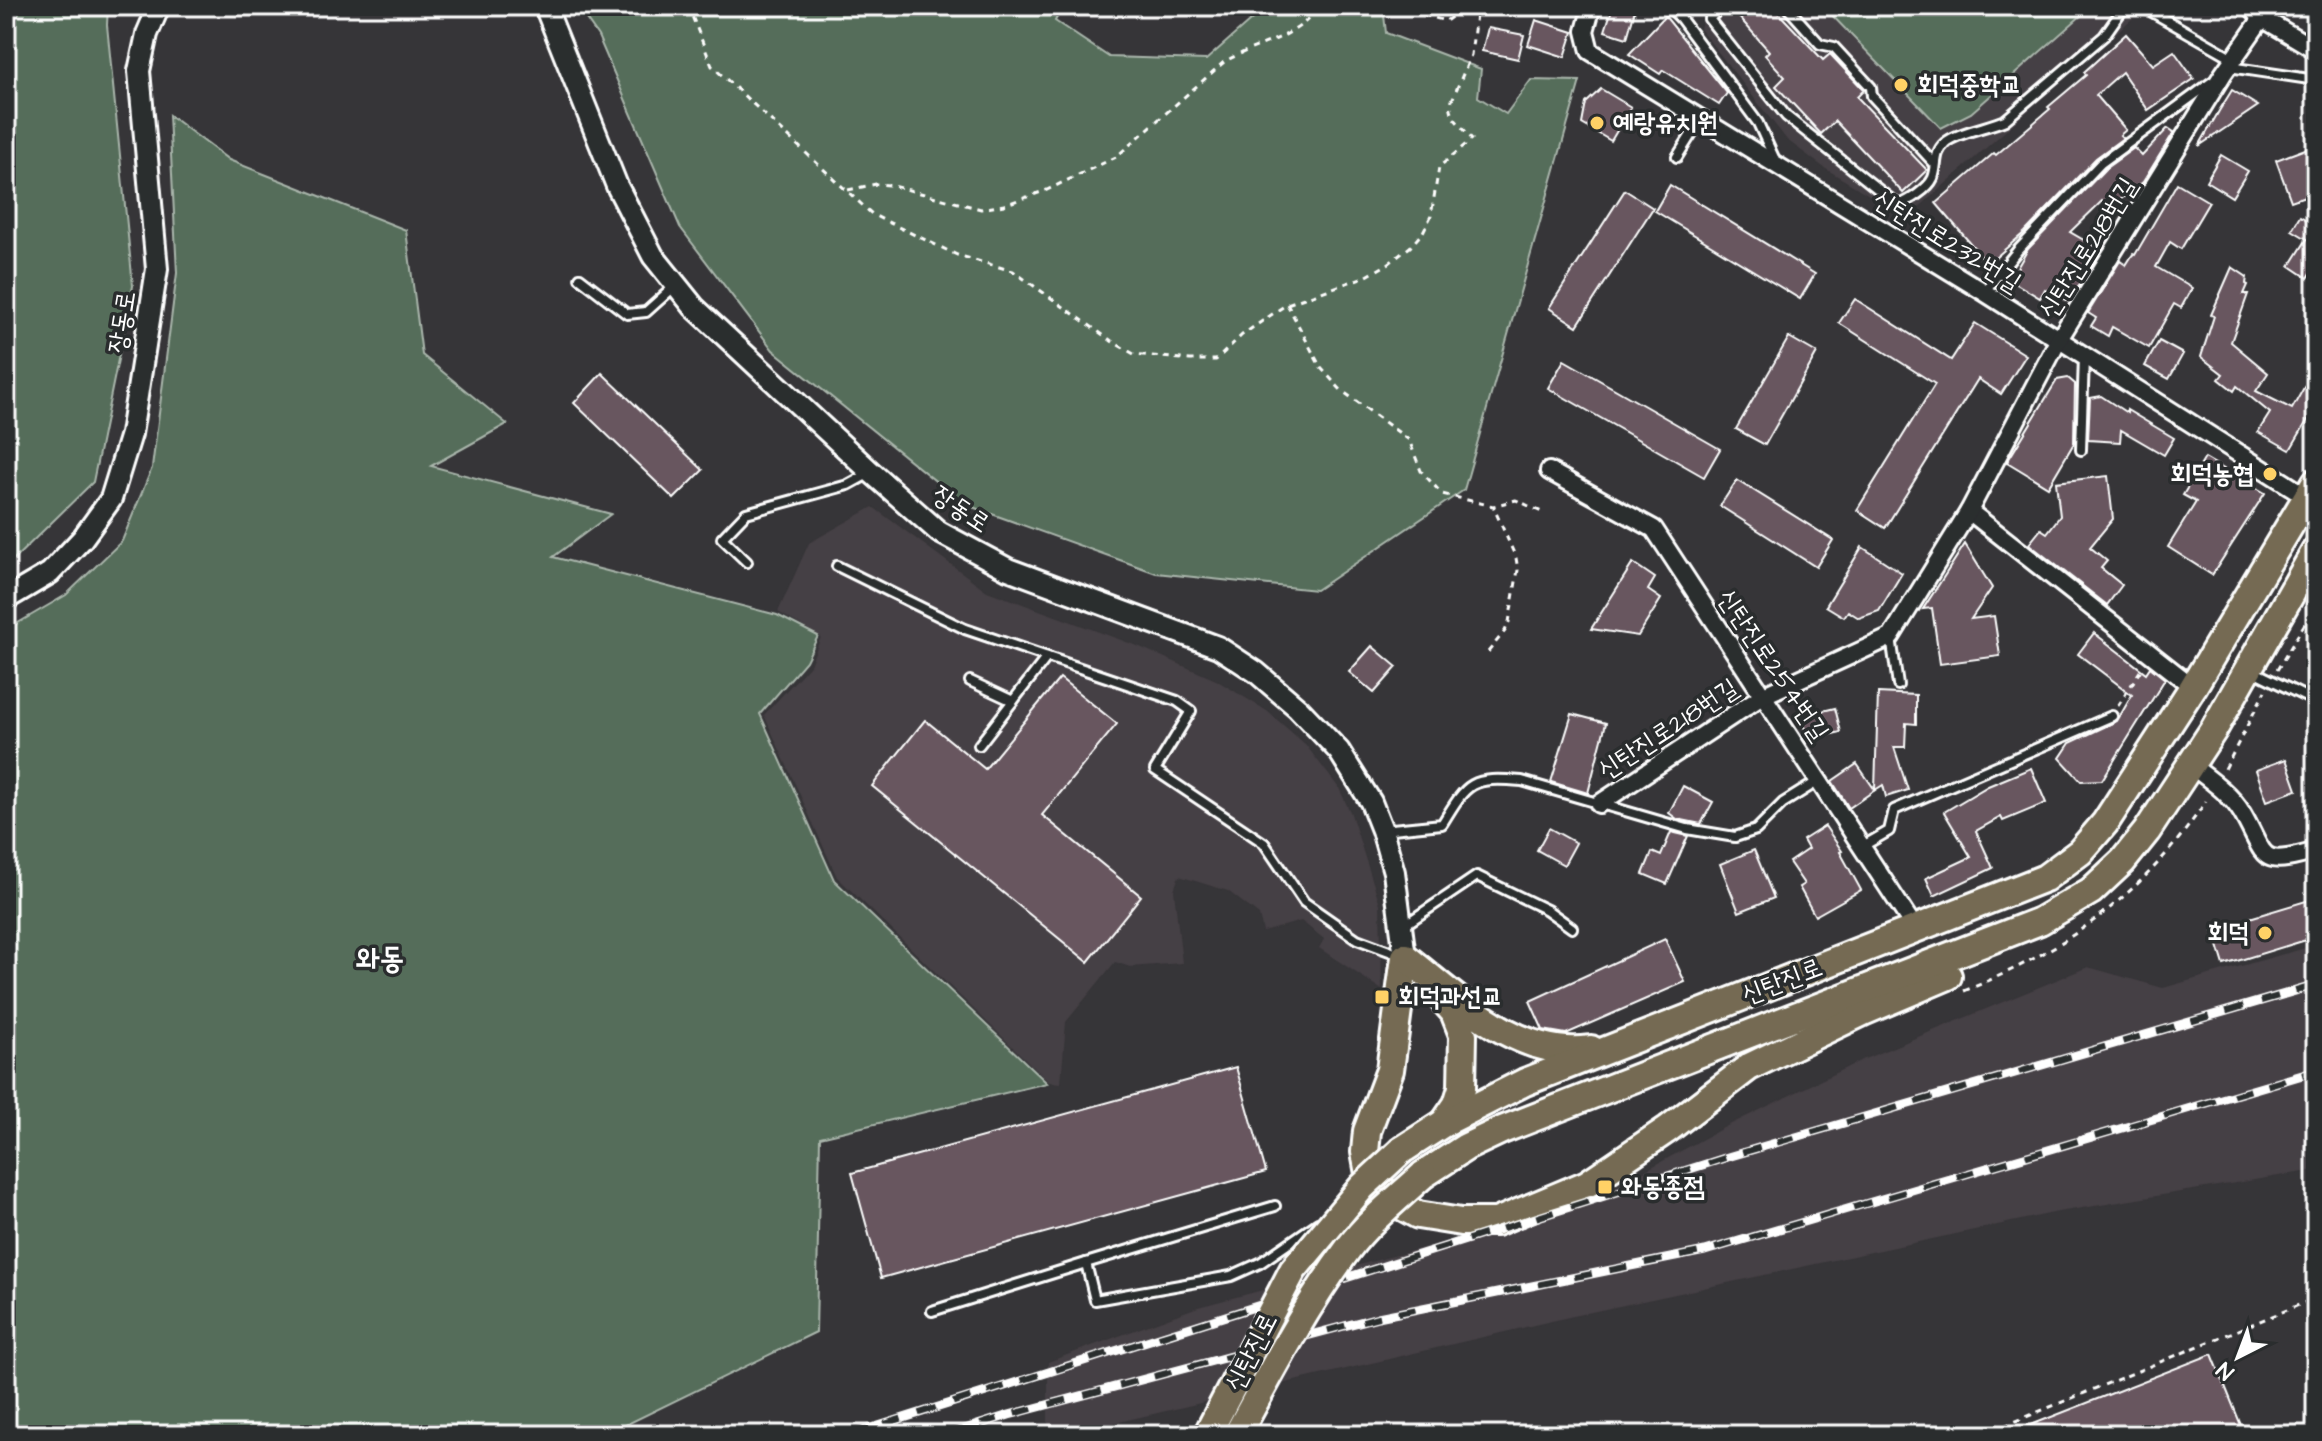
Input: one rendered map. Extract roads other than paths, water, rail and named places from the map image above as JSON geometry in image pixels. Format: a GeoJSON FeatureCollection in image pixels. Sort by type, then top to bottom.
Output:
{"type":"FeatureCollection","features":[{"type":"Feature","properties":{"kind":"main road","name":"신탄진로"},"geometry":{"type":"LineString","coordinates":[[1207,1435],[1293,1270],[1362,1187],[1402,1150],[1444,1123],[1525,1082],[1610,1046],[2045,878],[2080,852],[2105,823],[2313,494]]}},
{"type":"Feature","properties":{"kind":"main road","name":"신탄진로"},"geometry":{"type":"LineString","coordinates":[[1237,1435],[1304,1314],[1350,1247],[1378,1216],[1423,1175],[1466,1147],[1502,1130],[2040,921],[2091,891],[2123,861],[2192,766],[2316,550]]}},
{"type":"Feature","properties":{"kind":"main road"},"geometry":{"type":"LineString","coordinates":[[1405,957],[1390,1070],[1367,1131],[1365,1152],[1369,1174],[1392,1201],[1418,1215],[1461,1222],[1496,1222],[1587,1184],[1668,1129],[1749,1067],[1863,1012],[1986,959],[2040,921]]}},
{"type":"Feature","properties":{"kind":"main road"},"geometry":{"type":"LineString","coordinates":[[1405,957],[1511,1036],[1551,1049],[1574,1052],[1610,1046]]}},
{"type":"Feature","properties":{"kind":"main road"},"geometry":{"type":"LineString","coordinates":[[1405,957],[1454,1012],[1463,1035],[1462,1088],[1457,1104],[1444,1123]]}},
{"type":"Feature","properties":{"kind":"street","name":"장동로"},"geometry":{"type":"LineString","coordinates":[[6,599],[50,573],[82,539],[111,499],[131,434],[157,269],[139,71],[147,34],[159,6]]}},
{"type":"Feature","properties":{"kind":"street","name":"장동로"},"geometry":{"type":"LineString","coordinates":[[545,6],[617,186],[653,256],[675,286],[734,345],[939,532],[1008,569],[1218,647],[1256,672],[1298,708],[1339,751],[1371,802],[1394,872],[1405,957]]}},
{"type":"Feature","properties":{"kind":"street","name":"신탄진로232번길"},"geometry":{"type":"LineString","coordinates":[[1592,6],[1585,31],[1590,51],[2313,494]]}},
{"type":"Feature","properties":{"kind":"street","name":"신탄진로218번길"},"geometry":{"type":"LineString","coordinates":[[1599,804],[1762,696],[1891,637],[1969,511],[2059,339],[2228,66],[2256,12],[2316,50]]}},
{"type":"Feature","properties":{"kind":"street","name":"신탄진로254번길"},"geometry":{"type":"LineString","coordinates":[[1549,471],[1654,529],[1762,696],[1821,780],[1916,930]]}},
{"type":"Feature","properties":{"kind":"street"},"geometry":{"type":"LineString","coordinates":[[1969,511],[2193,687]]}},
{"type":"Feature","properties":{"kind":"street"},"geometry":{"type":"LineString","coordinates":[[2192,766],[2217,784],[2241,811],[2261,852],[2274,859],[2288,859],[2316,851]]}},
{"type":"Feature","properties":{"kind":"lane"},"geometry":{"type":"LineString","coordinates":[[1668,6],[1758,123],[1777,165]]}},
{"type":"Feature","properties":{"kind":"lane"},"geometry":{"type":"LineString","coordinates":[[1722,6],[1709,19],[1786,116],[1898,205],[1908,201],[1933,179],[1938,149],[1948,139],[2005,120],[2104,36],[2128,6],[2145,8],[2228,66],[2316,80]]}},
{"type":"Feature","properties":{"kind":"lane"},"geometry":{"type":"LineString","coordinates":[[1786,6],[1820,44],[1834,47],[1871,87],[1872,96],[1934,163]]}},
{"type":"Feature","properties":{"kind":"lane"},"geometry":{"type":"LineString","coordinates":[[1984,292],[2018,250],[2101,163],[2228,66]]}},
{"type":"Feature","properties":{"kind":"lane"},"geometry":{"type":"LineString","coordinates":[[1677,157],[1701,119]]}},
{"type":"Feature","properties":{"kind":"lane"},"geometry":{"type":"LineString","coordinates":[[580,278],[627,314],[646,312],[675,286]]}},
{"type":"Feature","properties":{"kind":"lane"},"geometry":{"type":"LineString","coordinates":[[2081,450],[2084,355]]}},
{"type":"Feature","properties":{"kind":"lane"},"geometry":{"type":"LineString","coordinates":[[747,562],[722,538],[746,513],[848,485],[871,472]]}},
{"type":"Feature","properties":{"kind":"lane"},"geometry":{"type":"LineString","coordinates":[[837,566],[965,629],[1177,701],[1191,711],[1155,770],[1264,843],[1304,902],[1357,939],[1405,957]]}},
{"type":"Feature","properties":{"kind":"lane"},"geometry":{"type":"LineString","coordinates":[[1891,637],[1898,685]]}},
{"type":"Feature","properties":{"kind":"lane"},"geometry":{"type":"LineString","coordinates":[[979,745],[1047,657]]}},
{"type":"Feature","properties":{"kind":"lane"},"geometry":{"type":"LineString","coordinates":[[2248,669],[2316,702]]}},
{"type":"Feature","properties":{"kind":"lane"},"geometry":{"type":"LineString","coordinates":[[970,681],[1013,701]]}},
{"type":"Feature","properties":{"kind":"lane"},"geometry":{"type":"LineString","coordinates":[[1863,846],[1889,831],[1894,810],[2112,716]]}},
{"type":"Feature","properties":{"kind":"lane"},"geometry":{"type":"LineString","coordinates":[[1382,830],[1442,824],[1459,795],[1473,782],[1498,779],[1522,781],[1687,829],[1735,837],[1756,830],[1783,803],[1821,780]]}},
{"type":"Feature","properties":{"kind":"lane"},"geometry":{"type":"LineString","coordinates":[[1403,927],[1477,876],[1547,910],[1572,928]]}},
{"type":"Feature","properties":{"kind":"lane"},"geometry":{"type":"LineString","coordinates":[[1086,1263],[1095,1300],[1231,1276],[1260,1263],[1325,1218],[1369,1174]]}},
{"type":"Feature","properties":{"kind":"lane"},"geometry":{"type":"LineString","coordinates":[[932,1311],[1275,1206]]}},
{"type":"Feature","properties":{"kind":"railway"},"geometry":{"type":"LineString","coordinates":[[850,1435],[1731,1156],[2316,985]]}},
{"type":"Feature","properties":{"kind":"railway"},"geometry":{"type":"LineString","coordinates":[[946,1435],[1009,1415],[1378,1317],[1705,1251],[2316,1071]]}},
{"type":"Feature","properties":{"kind":"place","name":"회덕중학교"},"geometry":{"type":"Point","coordinates":[1901,85]}},
{"type":"Feature","properties":{"kind":"place","name":"예랑유치원"},"geometry":{"type":"Point","coordinates":[1597,123]}},
{"type":"Feature","properties":{"kind":"place","name":"회덕농협"},"geometry":{"type":"Point","coordinates":[2270,474]}},
{"type":"Feature","properties":{"kind":"place","name":"회덕"},"geometry":{"type":"Point","coordinates":[2265,933]}},
{"type":"Feature","properties":{"kind":"place","name":"회덕과선교"},"geometry":{"type":"Point","coordinates":[1382,997]}},
{"type":"Feature","properties":{"kind":"place","name":"와동종점"},"geometry":{"type":"Point","coordinates":[1605,1187]}},
{"type":"Feature","properties":{"kind":"district","name":"와동"},"geometry":{"type":"Point","coordinates":[380,959]}}]}
